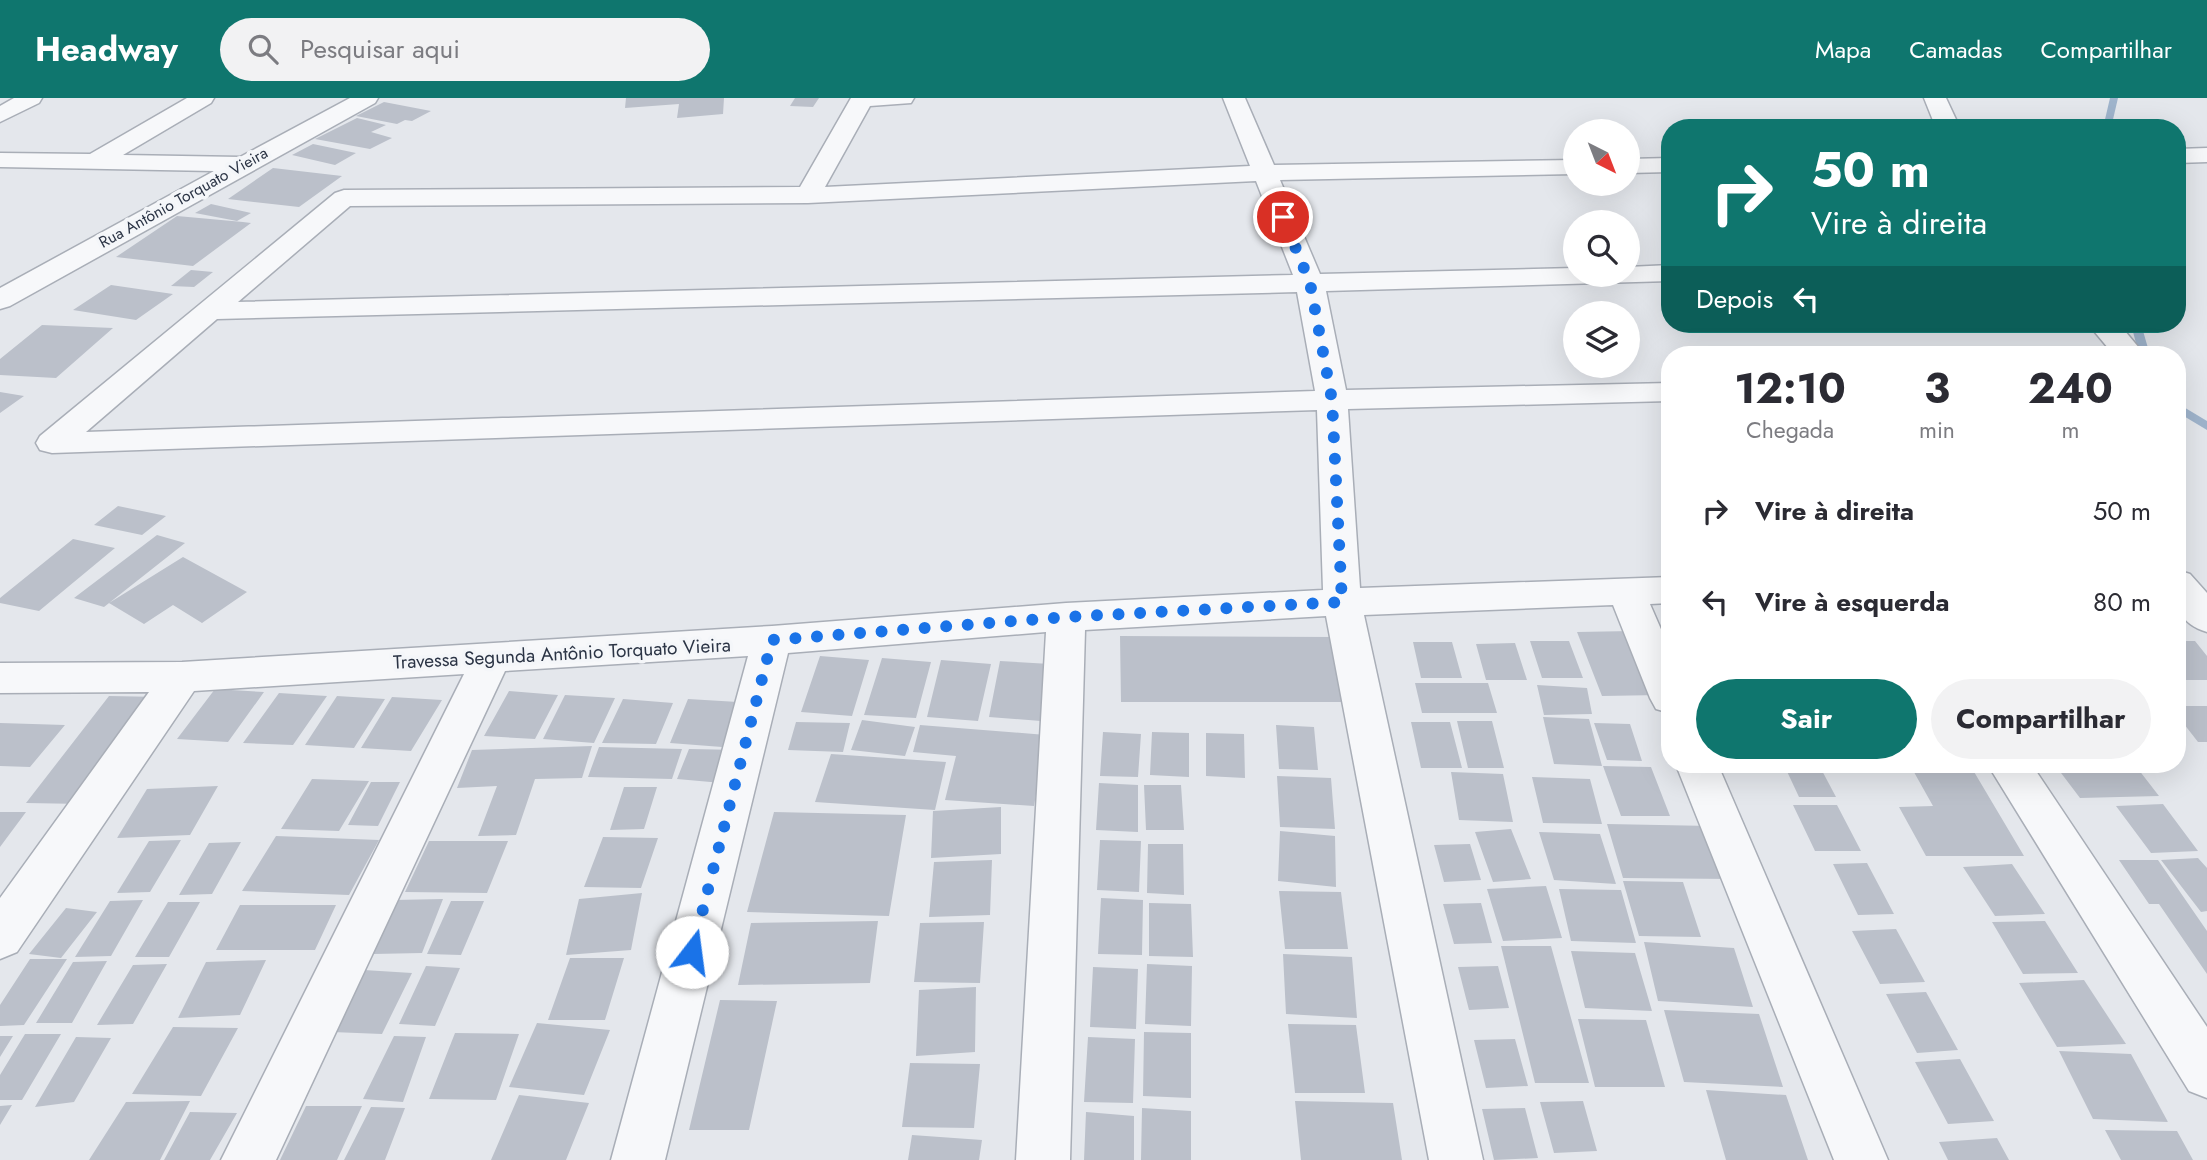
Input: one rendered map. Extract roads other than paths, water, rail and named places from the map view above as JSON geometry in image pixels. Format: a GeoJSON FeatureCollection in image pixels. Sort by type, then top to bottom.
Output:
{"type":"FeatureCollection","features":[{"type":"Feature","properties":{"kind":"street"},"geometry":{"type":"LineString","coordinates":[[0,115],[31,98]]}},
{"type":"Feature","properties":{"kind":"street"},"geometry":{"type":"LineString","coordinates":[[92,163],[203,98]]}},
{"type":"Feature","properties":{"kind":"street","name":"Rua Antônio Torquato Vieira"},"geometry":{"type":"LineString","coordinates":[[0,300],[367,98]]}},
{"type":"Feature","properties":{"kind":"street"},"geometry":{"type":"LineString","coordinates":[[808,195],[862,98],[903,98]]}},
{"type":"Feature","properties":{"kind":"street"},"geometry":{"type":"LineString","coordinates":[[1234,98],[1310,283],[1332,400],[1342,602],[1456,1160]]}},
{"type":"Feature","properties":{"kind":"street"},"geometry":{"type":"LineString","coordinates":[[1935,98],[1944,119]]}},
{"type":"Feature","properties":{"kind":"street"},"geometry":{"type":"LineString","coordinates":[[2186,156],[2207,155]]}},
{"type":"Feature","properties":{"kind":"street"},"geometry":{"type":"LineString","coordinates":[[0,160],[244,164]]}},
{"type":"Feature","properties":{"kind":"street"},"geometry":{"type":"LineString","coordinates":[[1640,166],[1661,165]]}},
{"type":"Feature","properties":{"kind":"street"},"geometry":{"type":"LineString","coordinates":[[1563,167],[1265,173],[808,195],[344,198],[52,443],[1332,400],[1661,392]]}},
{"type":"Feature","properties":{"kind":"street"},"geometry":{"type":"LineString","coordinates":[[1640,275],[1661,274]]}},
{"type":"Feature","properties":{"kind":"street"},"geometry":{"type":"LineString","coordinates":[[209,311],[1563,276]]}},
{"type":"Feature","properties":{"kind":"street"},"geometry":{"type":"LineString","coordinates":[[2186,574],[2207,573]]}},
{"type":"Feature","properties":{"kind":"street","name":"Travessa Segunda Antônio Torquato Vieira"},"geometry":{"type":"LineString","coordinates":[[0,678],[182,677],[772,640],[1066,617],[1342,602],[1661,590]]}},
{"type":"Feature","properties":{"kind":"street"},"geometry":{"type":"LineString","coordinates":[[1626,592],[1661,676]]}},
{"type":"Feature","properties":{"kind":"street"},"geometry":{"type":"LineString","coordinates":[[2186,594],[2207,618]]}},
{"type":"Feature","properties":{"kind":"street"},"geometry":{"type":"LineString","coordinates":[[1043,1160],[1066,617]]}},
{"type":"Feature","properties":{"kind":"street"},"geometry":{"type":"LineString","coordinates":[[638,1160],[772,640]]}},
{"type":"Feature","properties":{"kind":"street"},"geometry":{"type":"LineString","coordinates":[[248,1160],[493,656]]}},
{"type":"Feature","properties":{"kind":"street"},"geometry":{"type":"LineString","coordinates":[[0,937],[182,677]]}},
{"type":"Feature","properties":{"kind":"street"},"geometry":{"type":"LineString","coordinates":[[1700,773],[1861,1160]]}},
{"type":"Feature","properties":{"kind":"street"},"geometry":{"type":"LineString","coordinates":[[2015,773],[2207,1073]]}},
{"type":"Feature","properties":{"kind":"waterway"},"geometry":{"type":"LineString","coordinates":[[2109,119],[2114,98]]}},
{"type":"Feature","properties":{"kind":"waterway"},"geometry":{"type":"LineString","coordinates":[[2139,333],[2142,346]]}},
{"type":"Feature","properties":{"kind":"waterway"},"geometry":{"type":"LineString","coordinates":[[2186,413],[2207,426]]}}]}
